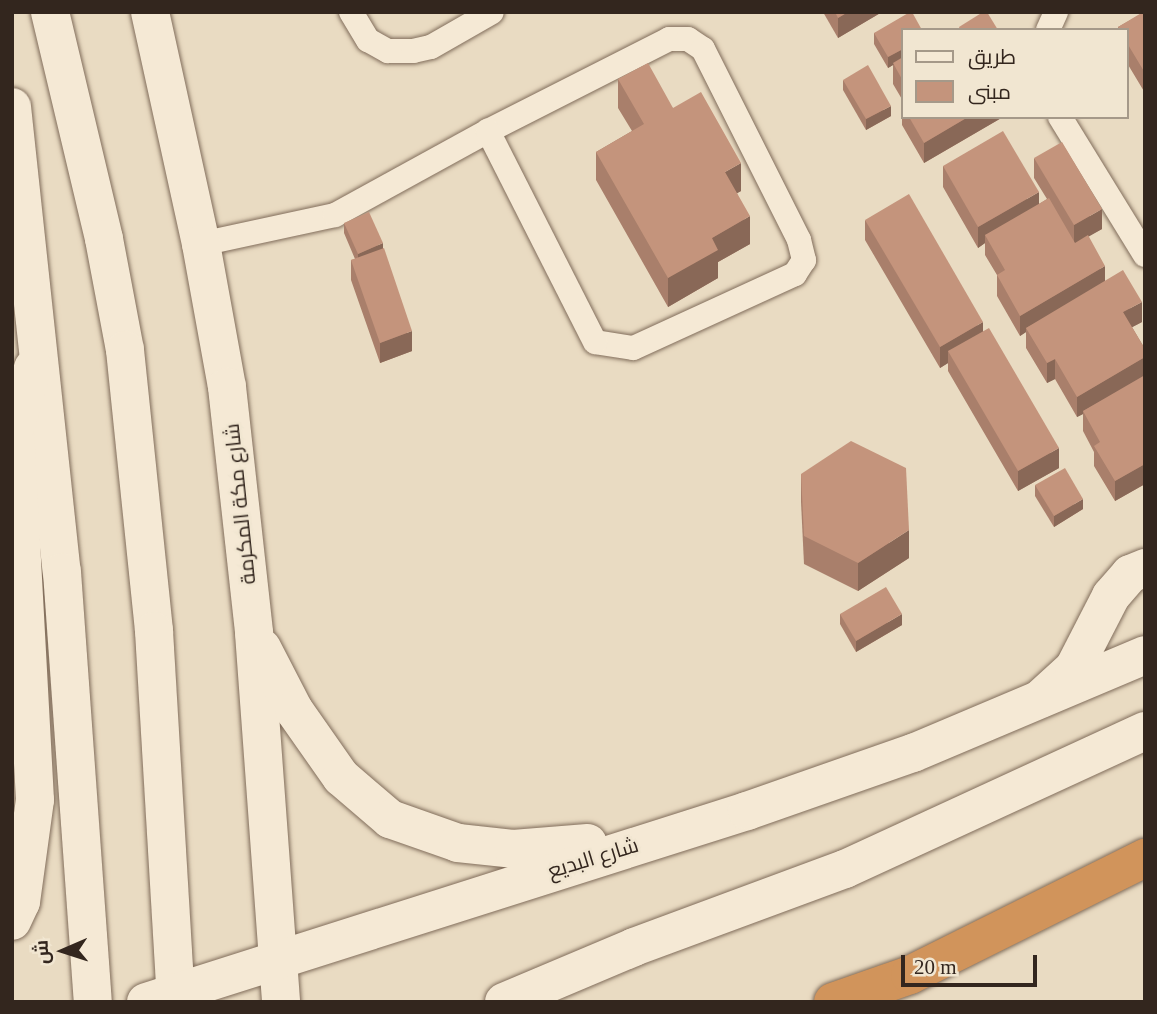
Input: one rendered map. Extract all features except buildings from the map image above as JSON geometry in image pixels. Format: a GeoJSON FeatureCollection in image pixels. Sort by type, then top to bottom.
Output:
{"type":"FeatureCollection","features":[{"type":"Feature","properties":{"kind":"highway"},"geometry":{"type":"LineString","coordinates":[[833,1002],[910,975],[1145,858]]}},
{"type":"Feature","properties":{"kind":"main road"},"geometry":{"type":"LineString","coordinates":[[50,12],[104,239],[125,350],[154,631],[165,999]]}},
{"type":"Feature","properties":{"kind":"main road","name":"شارع مكة المكرمة"},"geometry":{"type":"LineString","coordinates":[[150,12],[201,244],[227,387],[254,634],[280,959],[281,1002]]}},
{"type":"Feature","properties":{"kind":"main road"},"geometry":{"type":"LineString","coordinates":[[12,107],[72,691],[93,1002]]}},
{"type":"Feature","properties":{"kind":"main road"},"geometry":{"type":"LineString","coordinates":[[12,921],[21,902],[35,800],[15,428],[37,352]]}},
{"type":"Feature","properties":{"kind":"main road","name":"شارع البديع"},"geometry":{"type":"LineString","coordinates":[[1037,702],[1074,668],[1111,596],[1130,574],[1145,568]]}},
{"type":"Feature","properties":{"kind":"main road"},"geometry":{"type":"LineString","coordinates":[[254,634],[294,710],[341,777],[390,819],[458,843],[513,849],[701,825]]}},
{"type":"Feature","properties":{"kind":"main road","name":"شارع البديع"},"geometry":{"type":"LineString","coordinates":[[165,999],[280,959],[701,825],[913,753],[1145,655]]}},
{"type":"Feature","properties":{"kind":"main road"},"geometry":{"type":"LineString","coordinates":[[504,1002],[634,947],[845,869],[1145,731]]}},
{"type":"Feature","properties":{"kind":"main road"},"geometry":{"type":"LineString","coordinates":[[573,1002],[634,947]]}},
{"type":"Feature","properties":{"kind":"lane"},"geometry":{"type":"LineString","coordinates":[[351,12],[368,40],[388,51],[413,51],[431,47],[492,12]]}},
{"type":"Feature","properties":{"kind":"lane"},"geometry":{"type":"LineString","coordinates":[[1049,28],[1056,12]]}},
{"type":"Feature","properties":{"kind":"lane"},"geometry":{"type":"LineString","coordinates":[[201,244],[335,215],[488,131],[670,39],[688,39],[703,49],[799,240],[804,260],[795,274],[632,348],[595,342],[488,131]]}},
{"type":"Feature","properties":{"kind":"lane"},"geometry":{"type":"LineString","coordinates":[[1061,119],[1145,255]]}}]}
